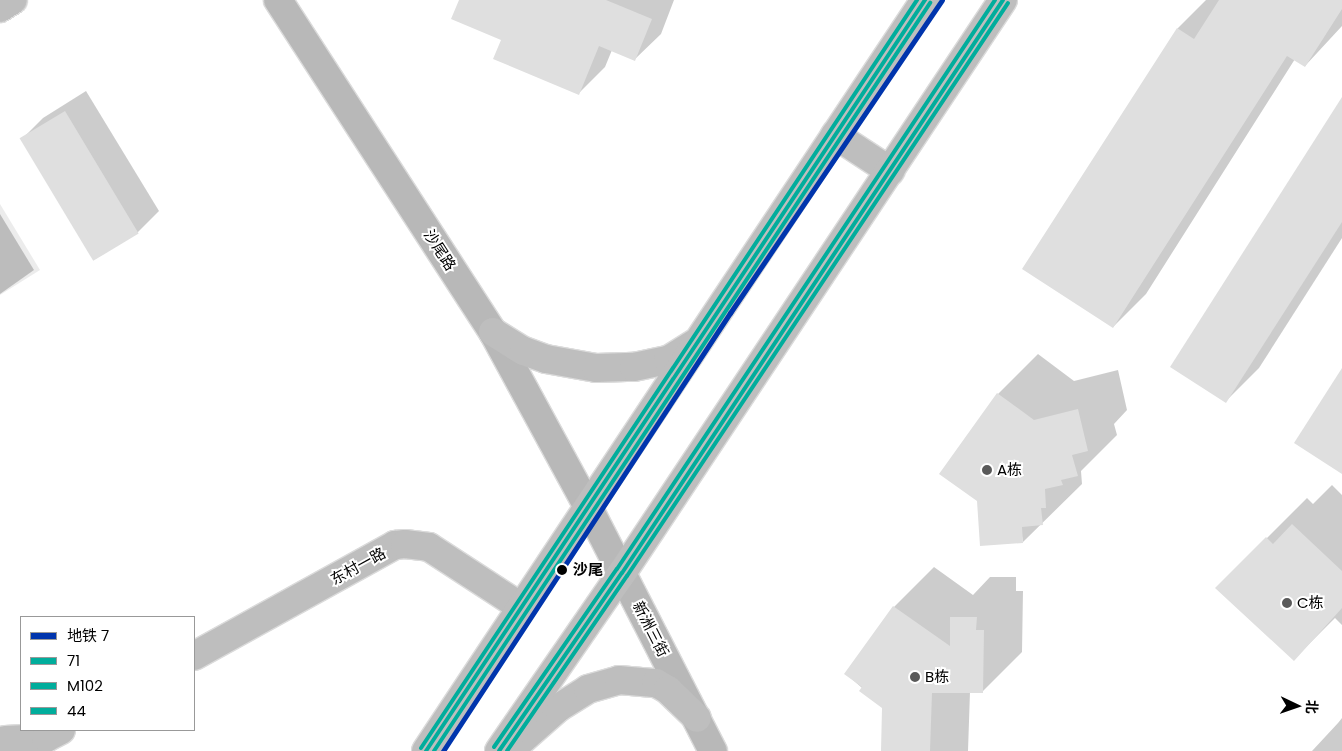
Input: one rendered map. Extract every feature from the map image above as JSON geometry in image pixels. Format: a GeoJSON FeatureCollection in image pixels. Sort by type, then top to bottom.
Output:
{"type":"FeatureCollection","features":[{"type":"Feature","properties":{"kind":"main road"},"geometry":{"type":"LineString","coordinates":[[0,8],[13,0]]}},
{"type":"Feature","properties":{"kind":"main road"},"geometry":{"type":"LineString","coordinates":[[426,751],[925,0]]}},
{"type":"Feature","properties":{"kind":"main road"},"geometry":{"type":"LineString","coordinates":[[499,751],[622,573],[1003,0]]}},
{"type":"Feature","properties":{"kind":"main road"},"geometry":{"type":"LineString","coordinates":[[835,135],[890,171]]}},
{"type":"Feature","properties":{"kind":"main road"},"geometry":{"type":"LineString","coordinates":[[493,332],[524,351],[546,359],[596,368],[634,367],[668,360],[698,342]]}},
{"type":"Feature","properties":{"kind":"main road","name":"东村一路"},"geometry":{"type":"LineString","coordinates":[[195,655],[395,545],[405,544],[429,547],[521,607]]}},
{"type":"Feature","properties":{"kind":"main road"},"geometry":{"type":"LineString","coordinates":[[509,751],[558,708],[588,689],[619,680],[638,679],[656,683],[668,690],[696,718]]}},
{"type":"Feature","properties":{"kind":"main road"},"geometry":{"type":"LineString","coordinates":[[2,738],[46,738],[59,731]]}},
{"type":"Feature","properties":{"kind":"street","name":"沙尾路"},"geometry":{"type":"LineString","coordinates":[[278,0],[493,332],[588,507]]}},
{"type":"Feature","properties":{"kind":"street","name":"新洲三街"},"geometry":{"type":"LineString","coordinates":[[588,507],[713,751]]}},
{"type":"Feature","properties":{"kind":"shaded area"},"geometry":{"type":"Polygon","coordinates":[[[0,204],[40,270],[0,295],[0,204]]]}},
{"type":"Feature","properties":{"kind":"building"},"geometry":{"type":"Polygon","coordinates":[[[459,0],[606,0],[652,19],[635,61],[599,46],[579,95],[493,59],[501,40],[451,19],[459,0]]]}},
{"type":"Feature","properties":{"kind":"building"},"geometry":{"type":"Polygon","coordinates":[[[1219,0],[1342,0],[1342,9],[1305,67],[1287,56],[1113,328],[1022,269],[1177,28],[1194,39],[1219,0]]]}},
{"type":"Feature","properties":{"kind":"building"},"geometry":{"type":"Polygon","coordinates":[[[1342,97],[1342,222],[1226,403],[1170,367],[1342,97]]]}},
{"type":"Feature","properties":{"kind":"building"},"geometry":{"type":"Polygon","coordinates":[[[65,111],[139,234],[93,261],[20,138],[65,111]]]}},
{"type":"Feature","properties":{"kind":"building"},"geometry":{"type":"Polygon","coordinates":[[[1342,368],[1342,474],[1294,443],[1342,368]]]}},
{"type":"Feature","properties":{"kind":"building","name":"A栋"},"geometry":{"type":"Polygon","coordinates":[[[997,393],[1034,420],[1078,409],[1088,451],[1072,455],[1078,476],[1061,480],[1063,485],[1045,489],[1046,508],[1041,508],[1043,525],[1022,527],[1023,543],[980,546],[977,501],[939,474],[997,393]]]}},
{"type":"Feature","properties":{"kind":"building","name":"C栋"},"geometry":{"type":"Polygon","coordinates":[[[1292,524],[1342,571],[1342,608],[1294,661],[1215,588],[1266,537],[1273,544],[1292,524]]]}},
{"type":"Feature","properties":{"kind":"building","name":"B栋"},"geometry":{"type":"Polygon","coordinates":[[[893,606],[950,646],[950,617],[977,617],[976,630],[984,630],[983,693],[932,693],[930,751],[881,751],[882,708],[859,691],[862,687],[844,674],[893,606]]]}},
{"type":"Feature","properties":{"kind":"metro line","name":"7"},"geometry":{"type":"LineString","coordinates":[[443,751],[730,313],[942,0]]}},
{"type":"Feature","properties":{"kind":"transit line","name":"44"},"geometry":{"type":"LineString","coordinates":[[421,748],[917,0]]}},
{"type":"Feature","properties":{"kind":"transit line","name":"71"},"geometry":{"type":"LineString","coordinates":[[426,751],[925,0]]}},
{"type":"Feature","properties":{"kind":"transit line","name":"44"},"geometry":{"type":"LineString","coordinates":[[494,747],[617,569],[995,0]]}},
{"type":"Feature","properties":{"kind":"transit line","name":"71"},"geometry":{"type":"LineString","coordinates":[[499,751],[622,573],[1003,0]]}},
{"type":"Feature","properties":{"kind":"transit line","name":"M102"},"geometry":{"type":"LineString","coordinates":[[434,751],[930,3]]}},
{"type":"Feature","properties":{"kind":"transit line","name":"M102"},"geometry":{"type":"LineString","coordinates":[[507,751],[627,576],[1008,3]]}},
{"type":"Feature","properties":{"kind":"place","name":"A栋"},"geometry":{"type":"Point","coordinates":[987,470]}},
{"type":"Feature","properties":{"kind":"place","name":"沙尾"},"geometry":{"type":"Point","coordinates":[562,570]}},
{"type":"Feature","properties":{"kind":"place","name":"C栋"},"geometry":{"type":"Point","coordinates":[1287,603]}},
{"type":"Feature","properties":{"kind":"place","name":"B栋"},"geometry":{"type":"Point","coordinates":[915,677]}}]}
